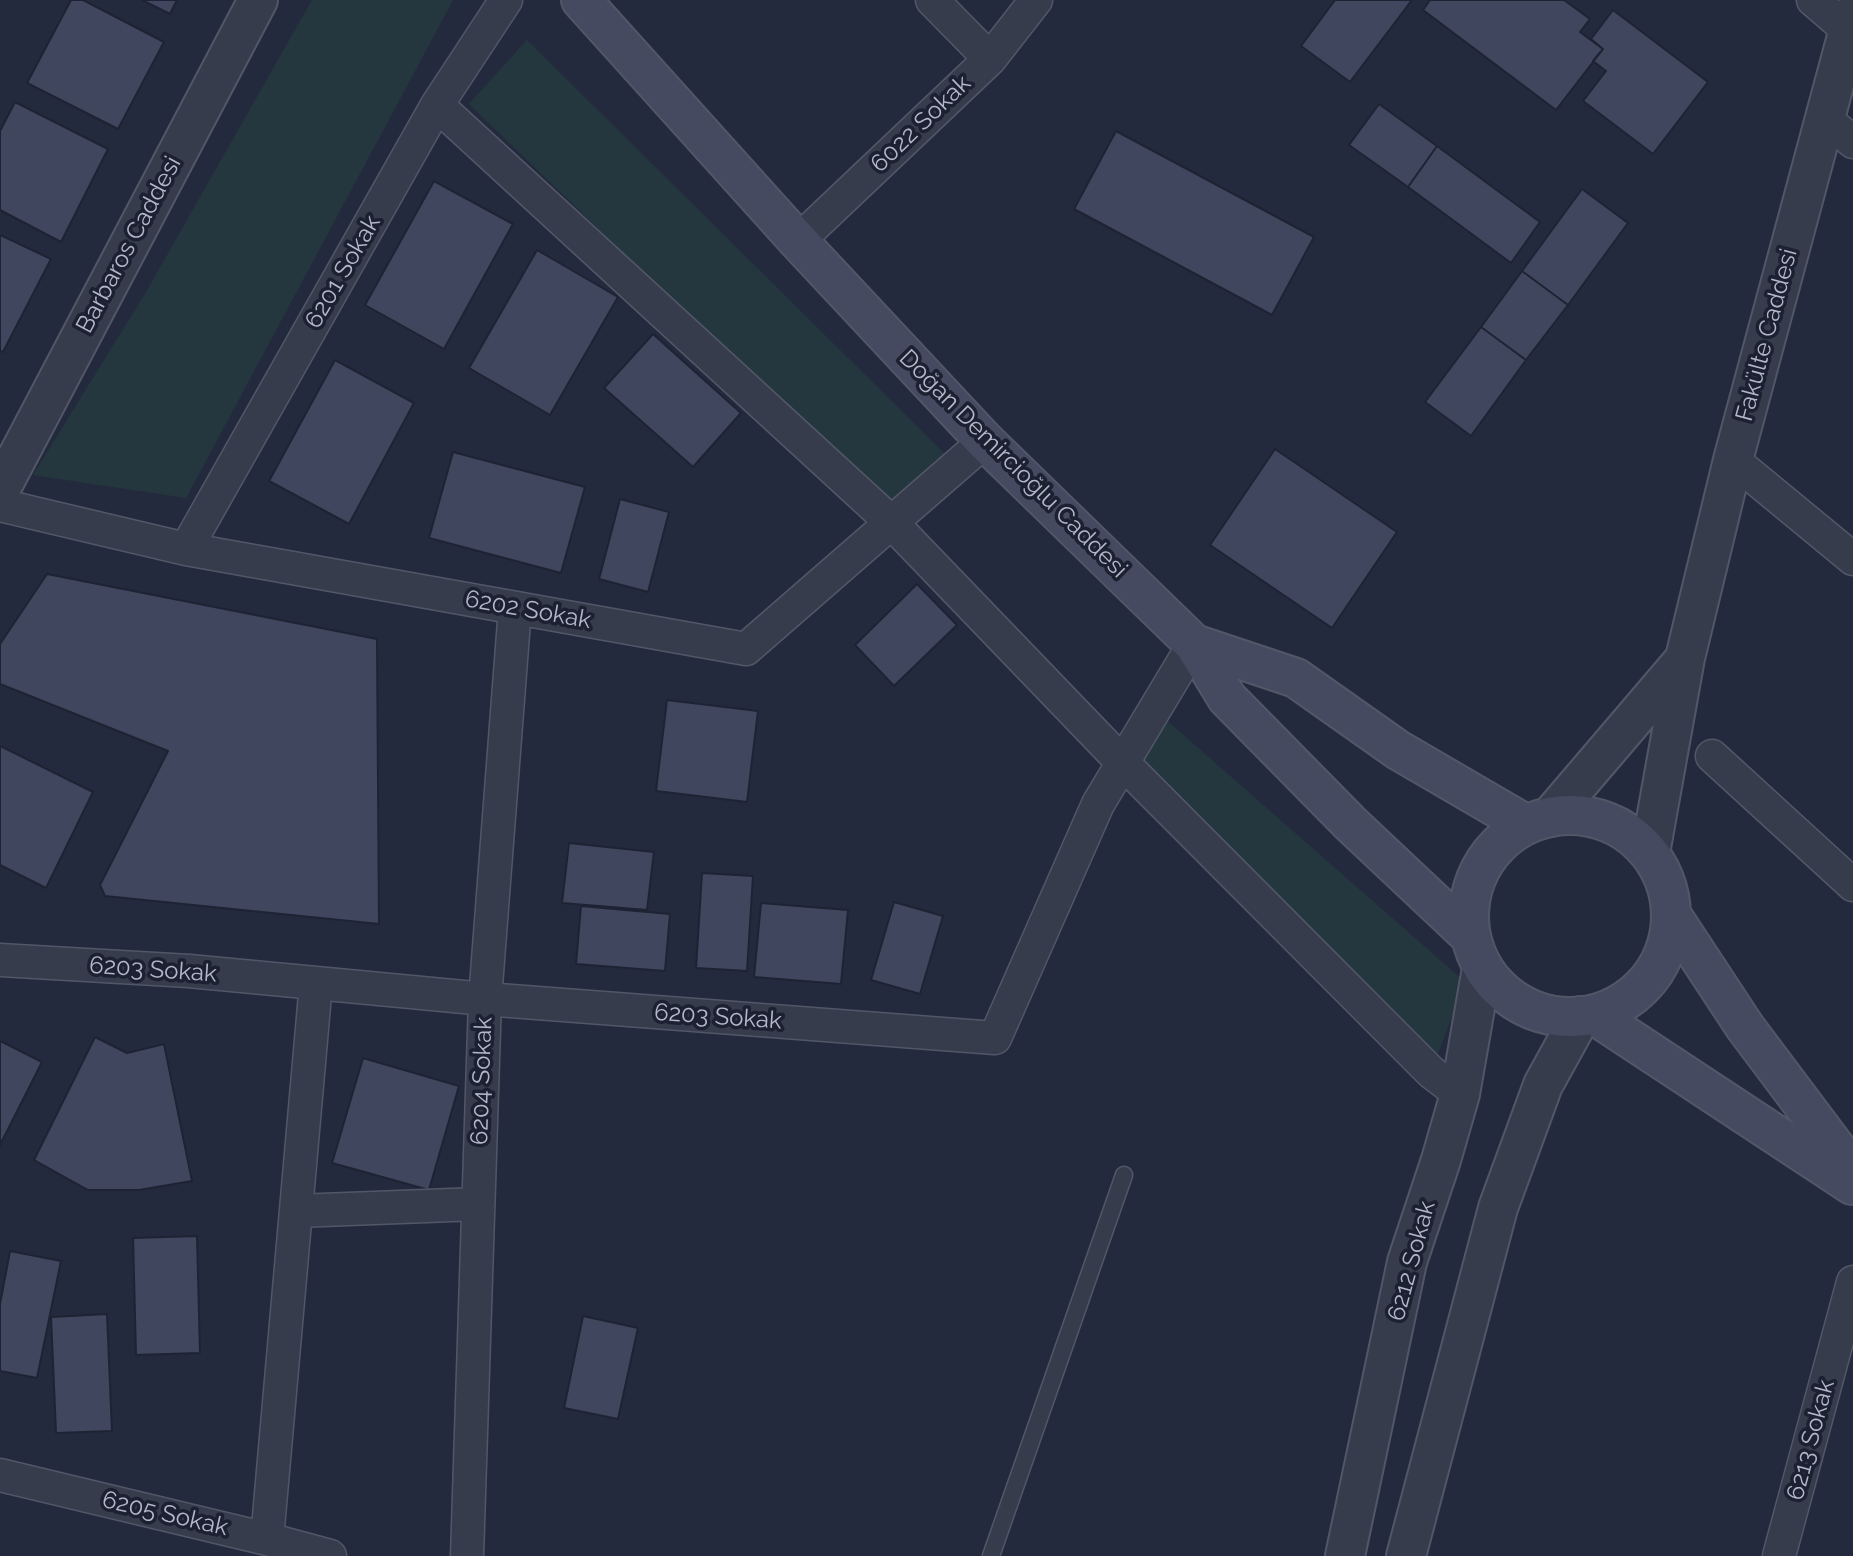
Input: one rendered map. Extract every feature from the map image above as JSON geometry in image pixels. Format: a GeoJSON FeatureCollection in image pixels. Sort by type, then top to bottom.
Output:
{"type":"FeatureCollection","features":[{"type":"Feature","properties":{"kind":"main road","name":"Doğan Demircioğlu Caddesi"},"geometry":{"type":"LineString","coordinates":[[581,0],[798,241],[985,441],[1194,645],[1296,678],[1398,750],[1538,820]]}},
{"type":"Feature","properties":{"kind":"main road"},"geometry":{"type":"LineString","coordinates":[[1194,645],[1227,698],[1475,951],[1501,992],[1529,1010],[1560,1018],[1587,1016],[1624,1002],[1649,980],[1666,950],[1672,916],[1666,883],[1650,853],[1624,830],[1593,816],[1559,814],[1538,820],[1498,844],[1478,871],[1468,902],[1475,951]]}},
{"type":"Feature","properties":{"kind":"main road"},"geometry":{"type":"LineString","coordinates":[[1672,916],[1745,1027],[1853,1171]]}},
{"type":"Feature","properties":{"kind":"main road"},"geometry":{"type":"LineString","coordinates":[[1587,1016],[1853,1186]]}},
{"type":"Feature","properties":{"kind":"street","name":"Barbaros Caddesi"},"geometry":{"type":"LineString","coordinates":[[0,490],[258,0]]}},
{"type":"Feature","properties":{"kind":"street","name":"6201 Sokak"},"geometry":{"type":"LineString","coordinates":[[186,549],[438,105],[506,0]]}},
{"type":"Feature","properties":{"kind":"street"},"geometry":{"type":"LineString","coordinates":[[932,0],[990,59]]}},
{"type":"Feature","properties":{"kind":"street","name":"6022 Sokak"},"geometry":{"type":"LineString","coordinates":[[798,241],[990,59],[1036,0]]}},
{"type":"Feature","properties":{"kind":"street"},"geometry":{"type":"LineString","coordinates":[[1813,0],[1851,22]]}},
{"type":"Feature","properties":{"kind":"street","name":"Fakülte Caddesi"},"geometry":{"type":"LineString","coordinates":[[1650,853],[1685,658],[1733,460],[1839,130],[1851,22]]}},
{"type":"Feature","properties":{"kind":"street"},"geometry":{"type":"LineString","coordinates":[[438,105],[891,522],[1124,763],[1431,1072],[1460,1094]]}},
{"type":"Feature","properties":{"kind":"street","name":"6202 Sokak"},"geometry":{"type":"LineString","coordinates":[[0,505],[186,549],[746,649],[985,441]]}},
{"type":"Feature","properties":{"kind":"street"},"geometry":{"type":"LineString","coordinates":[[1733,460],[1853,559]]}},
{"type":"Feature","properties":{"kind":"street","name":"6204 Sokak"},"geometry":{"type":"LineString","coordinates":[[467,1556],[485,999],[515,608]]}},
{"type":"Feature","properties":{"kind":"street","name":"6203 Sokak"},"geometry":{"type":"LineString","coordinates":[[0,960],[188,971],[485,999],[995,1038],[1098,804],[1194,645]]}},
{"type":"Feature","properties":{"kind":"street","name":"Fakülte Caddesi"},"geometry":{"type":"LineString","coordinates":[[1538,820],[1685,658]]}},
{"type":"Feature","properties":{"kind":"street"},"geometry":{"type":"LineString","coordinates":[[1712,756],[1853,885]]}},
{"type":"Feature","properties":{"kind":"street","name":"6212 Sokak"},"geometry":{"type":"LineString","coordinates":[[1345,1556],[1407,1262],[1460,1094],[1475,951]]}},
{"type":"Feature","properties":{"kind":"street"},"geometry":{"type":"LineString","coordinates":[[267,1539],[316,983]]}},
{"type":"Feature","properties":{"kind":"street"},"geometry":{"type":"LineString","coordinates":[[1406,1556],[1498,1208],[1543,1085],[1587,1016]]}},
{"type":"Feature","properties":{"kind":"street"},"geometry":{"type":"LineString","coordinates":[[296,1211],[478,1204]]}},
{"type":"Feature","properties":{"kind":"street","name":"6213 Sokak"},"geometry":{"type":"LineString","coordinates":[[1781,1555],[1845,1344],[1853,1282]]}},
{"type":"Feature","properties":{"kind":"street","name":"6205 Sokak"},"geometry":{"type":"LineString","coordinates":[[0,1475],[330,1556]]}},
{"type":"Feature","properties":{"kind":"lane"},"geometry":{"type":"LineString","coordinates":[[991,1556],[1124,1175]]}},
{"type":"Feature","properties":{"kind":"shaded area"},"geometry":{"type":"Polygon","coordinates":[[[312,0],[453,0],[186,498],[33,475],[145,294],[312,0]]]}},
{"type":"Feature","properties":{"kind":"shaded area"},"geometry":{"type":"Polygon","coordinates":[[[527,40],[946,455],[890,510],[469,104],[527,40]]]}},
{"type":"Feature","properties":{"kind":"shaded area"},"geometry":{"type":"Polygon","coordinates":[[[1156,711],[1465,982],[1431,1072],[1123,763],[1156,711]]]}},
{"type":"Feature","properties":{"kind":"building"},"geometry":{"type":"Polygon","coordinates":[[[71,0],[83,0],[164,42],[118,129],[27,83],[71,0]]]}},
{"type":"Feature","properties":{"kind":"building"},"geometry":{"type":"Polygon","coordinates":[[[142,0],[177,0],[170,14],[142,0]]]}},
{"type":"Feature","properties":{"kind":"building"},"geometry":{"type":"Polygon","coordinates":[[[1335,0],[1412,0],[1350,82],[1301,46],[1335,0]]]}},
{"type":"Feature","properties":{"kind":"building"},"geometry":{"type":"Polygon","coordinates":[[[1430,0],[1564,0],[1590,19],[1580,32],[1603,49],[1556,110],[1423,10],[1430,0]]]}},
{"type":"Feature","properties":{"kind":"building"},"geometry":{"type":"Polygon","coordinates":[[[1613,10],[1708,82],[1653,154],[1583,101],[1606,71],[1593,61],[1603,49],[1591,39],[1613,10]]]}},
{"type":"Feature","properties":{"kind":"building"},"geometry":{"type":"Polygon","coordinates":[[[15,102],[108,149],[61,242],[0,210],[0,131],[15,102]]]}},
{"type":"Feature","properties":{"kind":"building"},"geometry":{"type":"Polygon","coordinates":[[[1379,104],[1437,146],[1408,187],[1349,145],[1379,104]]]}},
{"type":"Feature","properties":{"kind":"building"},"geometry":{"type":"Polygon","coordinates":[[[1116,131],[1314,237],[1272,315],[1074,209],[1116,131]]]}},
{"type":"Feature","properties":{"kind":"building"},"geometry":{"type":"Polygon","coordinates":[[[1437,146],[1540,222],[1511,263],[1408,187],[1437,146]]]}},
{"type":"Feature","properties":{"kind":"building"},"geometry":{"type":"Polygon","coordinates":[[[434,181],[513,224],[444,349],[365,305],[434,181]]]}},
{"type":"Feature","properties":{"kind":"building"},"geometry":{"type":"Polygon","coordinates":[[[1582,189],[1628,223],[1568,305],[1522,271],[1582,189]]]}},
{"type":"Feature","properties":{"kind":"building"},"geometry":{"type":"Polygon","coordinates":[[[0,235],[51,259],[3,352],[0,351],[0,235]]]}},
{"type":"Feature","properties":{"kind":"building"},"geometry":{"type":"Polygon","coordinates":[[[537,250],[618,297],[550,415],[469,368],[537,250]]]}},
{"type":"Feature","properties":{"kind":"building"},"geometry":{"type":"Polygon","coordinates":[[[1522,271],[1568,305],[1526,360],[1481,327],[1522,271]]]}},
{"type":"Feature","properties":{"kind":"building"},"geometry":{"type":"Polygon","coordinates":[[[1481,327],[1526,360],[1471,436],[1425,402],[1481,327]]]}},
{"type":"Feature","properties":{"kind":"building"},"geometry":{"type":"Polygon","coordinates":[[[653,334],[741,413],[693,467],[604,388],[653,334]]]}},
{"type":"Feature","properties":{"kind":"building"},"geometry":{"type":"Polygon","coordinates":[[[335,360],[414,403],[349,524],[269,481],[335,360]]]}},
{"type":"Feature","properties":{"kind":"building"},"geometry":{"type":"Polygon","coordinates":[[[1275,449],[1397,532],[1332,628],[1210,545],[1275,449]]]}},
{"type":"Feature","properties":{"kind":"building"},"geometry":{"type":"Polygon","coordinates":[[[453,452],[585,487],[561,573],[429,538],[453,452]]]}},
{"type":"Feature","properties":{"kind":"building"},"geometry":{"type":"Polygon","coordinates":[[[620,499],[669,512],[648,592],[599,579],[620,499]]]}},
{"type":"Feature","properties":{"kind":"building"},"geometry":{"type":"Polygon","coordinates":[[[47,574],[377,639],[379,924],[105,896],[100,885],[168,751],[0,684],[0,644],[47,574]]]}},
{"type":"Feature","properties":{"kind":"building"},"geometry":{"type":"Polygon","coordinates":[[[917,584],[957,625],[894,686],[855,645],[917,584]]]}},
{"type":"Feature","properties":{"kind":"building"},"geometry":{"type":"Polygon","coordinates":[[[667,700],[758,711],[747,802],[656,791],[667,700]]]}},
{"type":"Feature","properties":{"kind":"building"},"geometry":{"type":"Polygon","coordinates":[[[0,746],[93,792],[46,888],[0,865],[0,746]]]}},
{"type":"Feature","properties":{"kind":"building"},"geometry":{"type":"Polygon","coordinates":[[[569,843],[654,852],[647,910],[562,903],[569,843]]]}},
{"type":"Feature","properties":{"kind":"building"},"geometry":{"type":"Polygon","coordinates":[[[702,873],[753,876],[747,971],[696,968],[702,873]]]}},
{"type":"Feature","properties":{"kind":"building"},"geometry":{"type":"Polygon","coordinates":[[[894,902],[943,916],[920,994],[871,980],[894,902]]]}},
{"type":"Feature","properties":{"kind":"building"},"geometry":{"type":"Polygon","coordinates":[[[761,903],[848,910],[841,984],[754,977],[761,903]]]}},
{"type":"Feature","properties":{"kind":"building"},"geometry":{"type":"Polygon","coordinates":[[[581,906],[670,914],[665,971],[576,964],[581,906]]]}},
{"type":"Feature","properties":{"kind":"building"},"geometry":{"type":"Polygon","coordinates":[[[95,1037],[127,1053],[164,1044],[192,1181],[139,1190],[88,1190],[34,1160],[95,1037]]]}},
{"type":"Feature","properties":{"kind":"building"},"geometry":{"type":"Polygon","coordinates":[[[0,1041],[42,1062],[0,1145],[0,1041]]]}},
{"type":"Feature","properties":{"kind":"building"},"geometry":{"type":"Polygon","coordinates":[[[363,1058],[459,1086],[429,1190],[332,1163],[363,1058]]]}},
{"type":"Feature","properties":{"kind":"building"},"geometry":{"type":"Polygon","coordinates":[[[197,1236],[200,1353],[136,1355],[133,1238],[197,1236]]]}},
{"type":"Feature","properties":{"kind":"building"},"geometry":{"type":"Polygon","coordinates":[[[10,1251],[61,1261],[37,1378],[0,1371],[0,1304],[10,1251]]]}},
{"type":"Feature","properties":{"kind":"building"},"geometry":{"type":"Polygon","coordinates":[[[107,1314],[112,1431],[56,1433],[51,1317],[107,1314]]]}},
{"type":"Feature","properties":{"kind":"building"},"geometry":{"type":"Polygon","coordinates":[[[583,1316],[638,1328],[618,1419],[564,1408],[583,1316]]]}}]}
